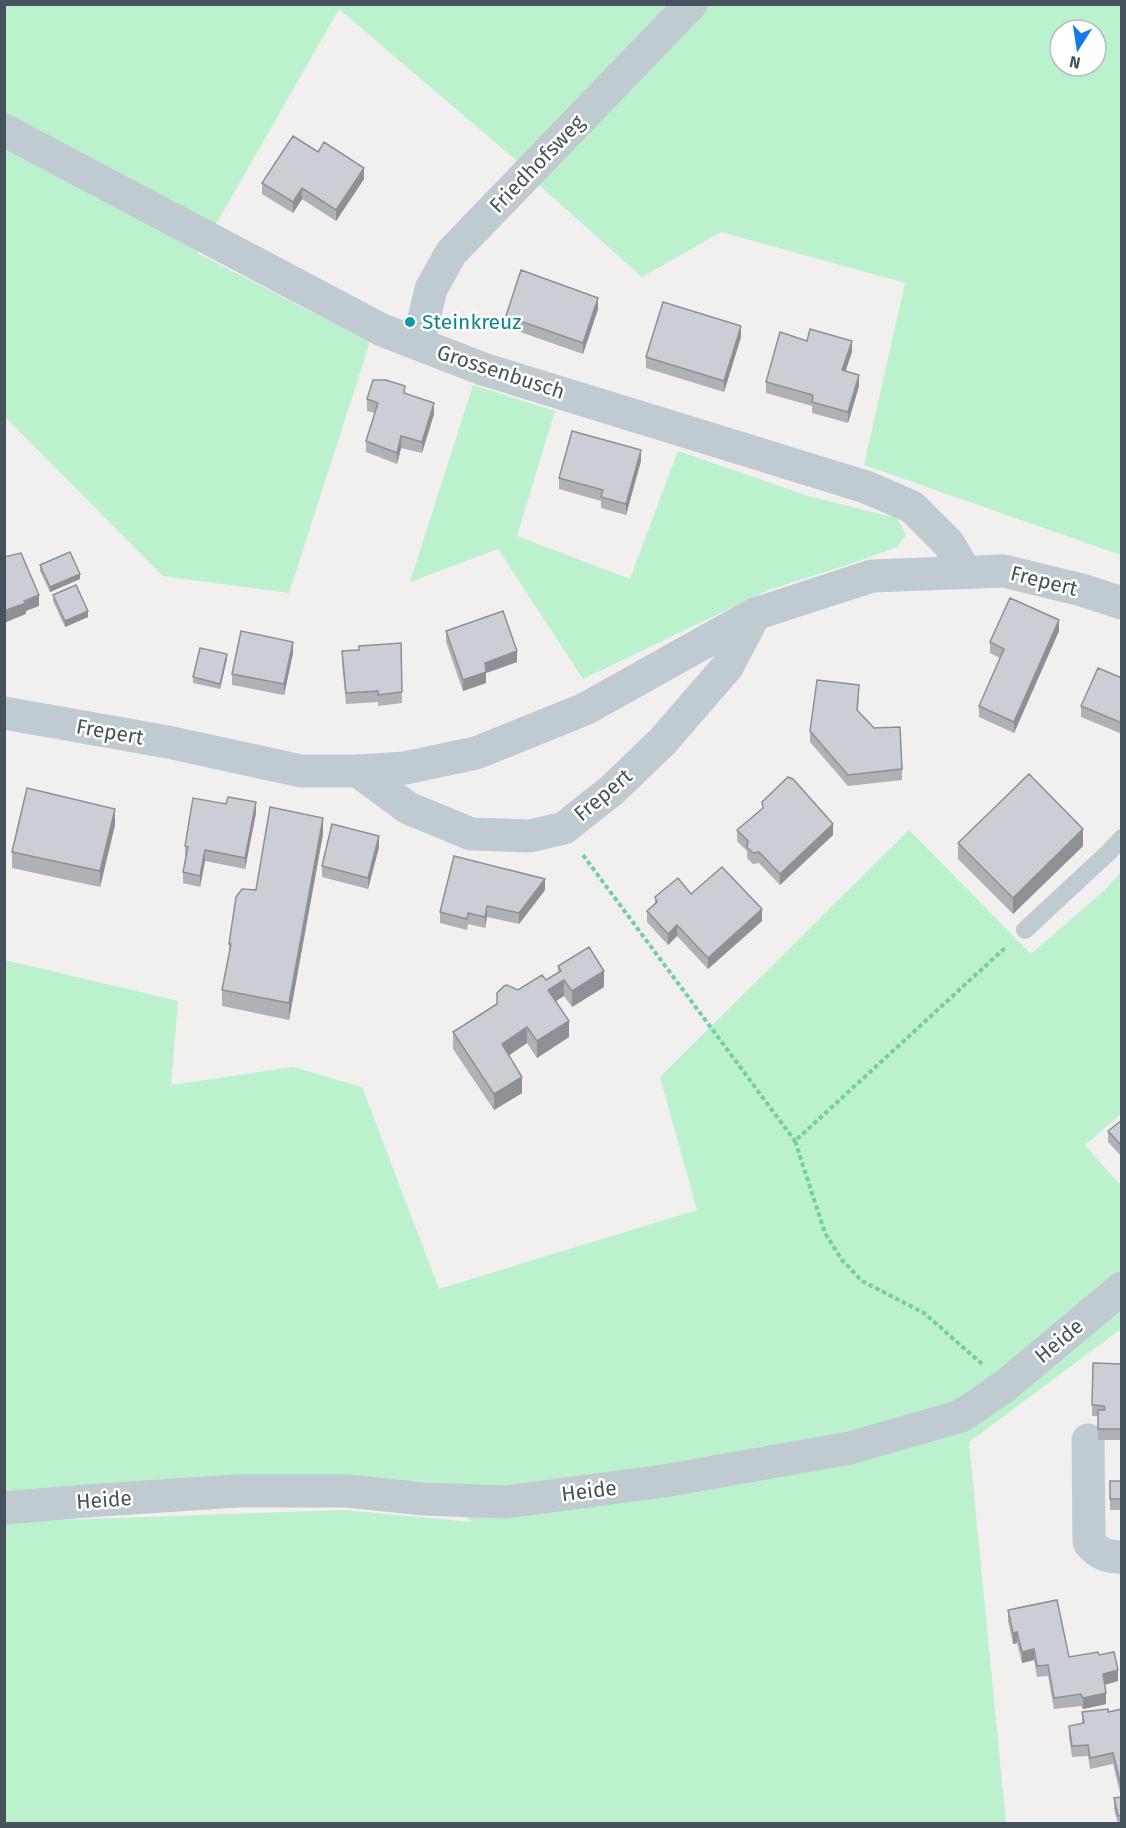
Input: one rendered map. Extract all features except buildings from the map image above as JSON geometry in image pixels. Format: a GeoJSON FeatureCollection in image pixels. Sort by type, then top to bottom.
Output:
{"type":"FeatureCollection","features":[{"type":"Feature","properties":{"kind":"street","name":"Friedhofsweg"},"geometry":{"type":"LineString","coordinates":[[418,344],[431,289],[451,253],[691,4]]}},
{"type":"Feature","properties":{"kind":"street","name":"Grossenbusch"},"geometry":{"type":"LineString","coordinates":[[4,130],[381,330],[483,369],[866,487],[912,507],[949,544],[965,572]]}},
{"type":"Feature","properties":{"kind":"street","name":"Frepert"},"geometry":{"type":"LineString","coordinates":[[4,713],[168,742],[301,771],[405,768],[476,753],[585,709],[755,615],[872,576],[1004,571],[1082,590],[1122,603]]}},
{"type":"Feature","properties":{"kind":"street","name":"Frepert"},"geometry":{"type":"LineString","coordinates":[[358,771],[408,807],[471,834],[530,837],[564,828],[612,790],[663,741],[726,668],[755,615]]}},
{"type":"Feature","properties":{"kind":"street","name":"Heide"},"geometry":{"type":"LineString","coordinates":[[4,1508],[248,1491],[347,1491],[424,1499],[506,1502],[664,1481],[850,1448],[961,1416],[1005,1386],[1122,1288]]}},
{"type":"Feature","properties":{"kind":"street"},"geometry":{"type":"LineString","coordinates":[[1088,1440],[1089,1542],[1096,1552],[1122,1557]]}},
{"type":"Feature","properties":{"kind":"lane"},"geometry":{"type":"LineString","coordinates":[[1025,930],[1122,838]]}},
{"type":"Feature","properties":{"kind":"path"},"geometry":{"type":"LineString","coordinates":[[564,828],[795,1141],[825,1233],[842,1260],[862,1281],[924,1313],[1005,1386]]}},
{"type":"Feature","properties":{"kind":"path"},"geometry":{"type":"LineString","coordinates":[[795,1141],[1025,930]]}},
{"type":"Feature","properties":{"kind":"green space"},"geometry":{"type":"Polygon","coordinates":[[[4,5],[1121,5],[1121,555],[864,465],[905,283],[721,232],[642,277],[539,185],[516,160],[339,9],[219,219],[197,253],[370,342],[289,593],[163,576],[5,417],[4,5]]]}},
{"type":"Feature","properties":{"kind":"green space"},"geometry":{"type":"Polygon","coordinates":[[[473,385],[555,411],[517,536],[630,579],[678,451],[808,496],[897,518],[906,535],[897,547],[768,590],[583,679],[498,549],[410,582],[473,385]]]}},
{"type":"Feature","properties":{"kind":"green space"},"geometry":{"type":"Polygon","coordinates":[[[909,830],[1031,954],[1105,890],[1121,872],[1121,1114],[1085,1145],[1121,1186],[1121,1329],[969,1442],[1006,1823],[5,1823],[5,1523],[343,1510],[472,1522],[427,1482],[349,1478],[5,1493],[5,960],[178,1001],[171,1085],[293,1067],[362,1087],[439,1289],[697,1210],[660,1077],[909,830]]]}},
{"type":"Feature","properties":{"kind":"place","name":"Steinkreuz"},"geometry":{"type":"Point","coordinates":[410,322]}}]}
